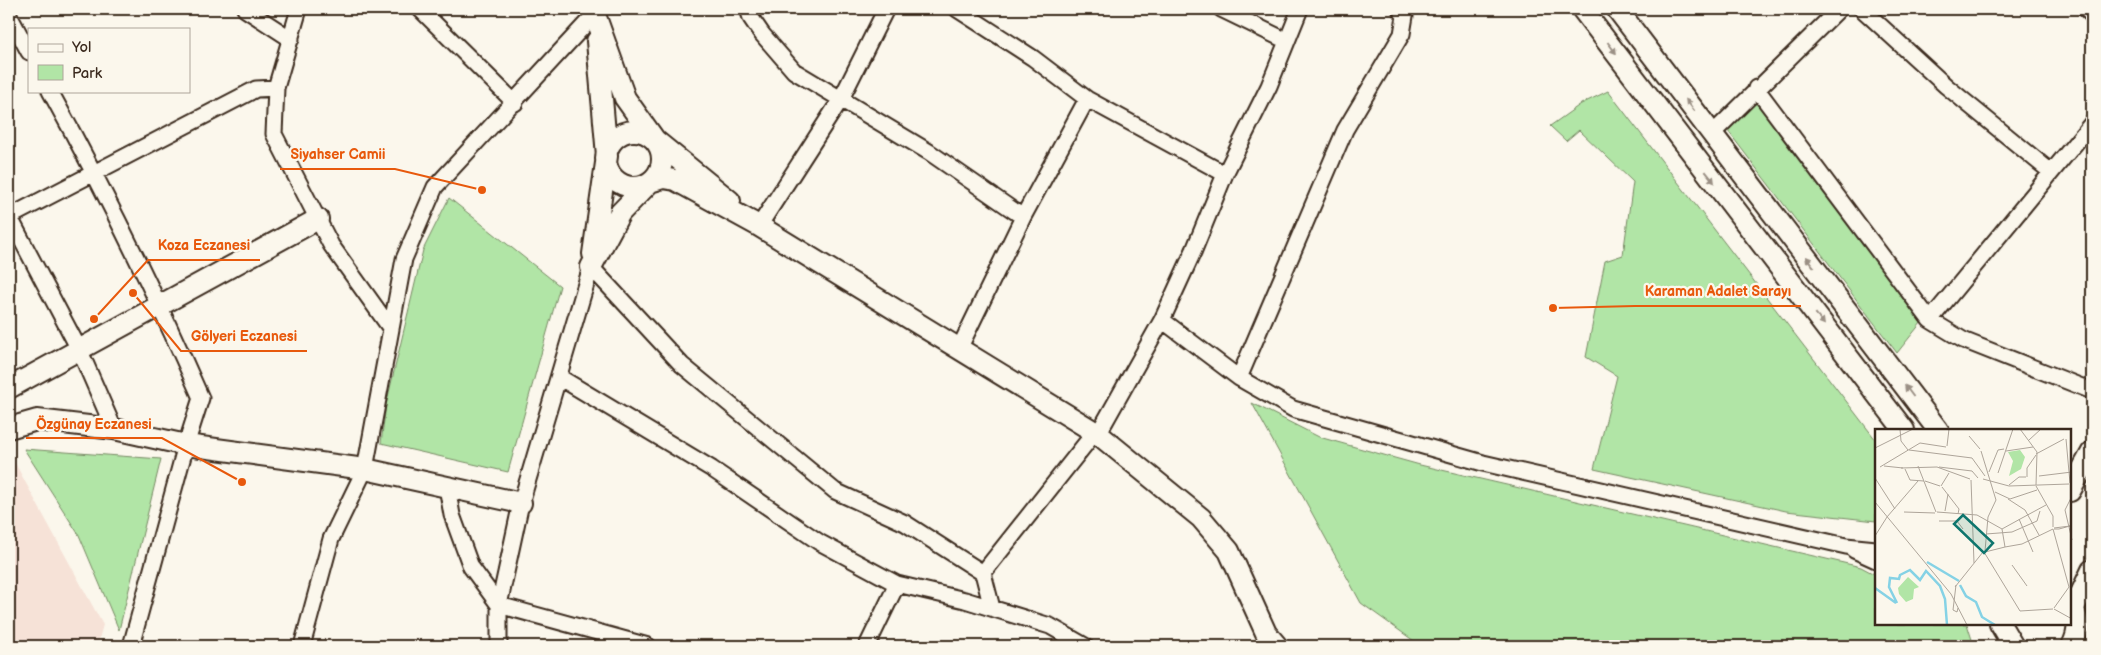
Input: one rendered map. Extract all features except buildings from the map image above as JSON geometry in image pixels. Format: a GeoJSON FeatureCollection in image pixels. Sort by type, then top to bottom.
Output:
{"type":"FeatureCollection","features":[{"type":"Feature","properties":{"kind":"street"},"geometry":{"type":"LineString","coordinates":[[245,9],[291,39]]}},
{"type":"Feature","properties":{"kind":"street"},"geometry":{"type":"LineString","coordinates":[[299,9],[276,88],[274,134],[331,245],[391,329]]}},
{"type":"Feature","properties":{"kind":"street"},"geometry":{"type":"LineString","coordinates":[[420,9],[514,102]]}},
{"type":"Feature","properties":{"kind":"street"},"geometry":{"type":"LineString","coordinates":[[748,9],[750,18],[794,72],[929,152],[1023,217]]}},
{"type":"Feature","properties":{"kind":"street"},"geometry":{"type":"LineString","coordinates":[[759,226],[841,99],[886,9]]}},
{"type":"Feature","properties":{"kind":"street"},"geometry":{"type":"LineString","coordinates":[[957,9],[1033,58],[1087,99],[1226,174]]}},
{"type":"Feature","properties":{"kind":"street"},"geometry":{"type":"LineString","coordinates":[[1221,9],[1287,41]]}},
{"type":"Feature","properties":{"kind":"street"},"geometry":{"type":"LineString","coordinates":[[983,573],[1097,433],[1162,320],[1226,174],[1269,86],[1300,9]]}},
{"type":"Feature","properties":{"kind":"street"},"geometry":{"type":"LineString","coordinates":[[1238,378],[1345,130],[1402,34],[1405,16],[1400,9]]}},
{"type":"Feature","properties":{"kind":"street"},"geometry":{"type":"LineString","coordinates":[[1582,9],[1903,429]]}},
{"type":"Feature","properties":{"kind":"street"},"geometry":{"type":"LineString","coordinates":[[1617,9],[1937,429]]}},
{"type":"Feature","properties":{"kind":"street"},"geometry":{"type":"LineString","coordinates":[[1712,134],[1756,88],[1839,9]]}},
{"type":"Feature","properties":{"kind":"street"},"geometry":{"type":"LineString","coordinates":[[1862,9],[1946,86],[2052,172]]}},
{"type":"Feature","properties":{"kind":"street"},"geometry":{"type":"LineString","coordinates":[[2086,9],[2092,15]]}},
{"type":"Feature","properties":{"kind":"street"},"geometry":{"type":"LineString","coordinates":[[302,646],[331,539],[365,469],[404,259],[435,187],[594,12]]}},
{"type":"Feature","properties":{"kind":"street"},"geometry":{"type":"LineString","coordinates":[[591,267],[620,213],[660,170],[662,162],[660,146],[625,98],[594,12]]}},
{"type":"Feature","properties":{"kind":"street"},"geometry":{"type":"LineString","coordinates":[[594,12],[606,156],[610,171],[620,183],[635,187],[663,178],[675,180],[759,226],[1097,433],[1162,484],[1206,525],[1229,551],[1266,632],[1278,646]]}},
{"type":"Feature","properties":{"kind":"street"},"geometry":{"type":"LineString","coordinates":[[9,15],[28,50]]}},
{"type":"Feature","properties":{"kind":"street"},"geometry":{"type":"LineString","coordinates":[[114,429],[80,350],[9,217],[256,89],[276,88]]}},
{"type":"Feature","properties":{"kind":"street"},"geometry":{"type":"LineString","coordinates":[[1756,88],[1930,320],[1963,340],[2092,391]]}},
{"type":"Feature","properties":{"kind":"street"},"geometry":{"type":"LineString","coordinates":[[51,92],[95,172],[160,304],[201,398],[130,646]]}},
{"type":"Feature","properties":{"kind":"street"},"geometry":{"type":"LineString","coordinates":[[958,349],[1023,217],[1087,99]]}},
{"type":"Feature","properties":{"kind":"street"},"geometry":{"type":"LineString","coordinates":[[1930,320],[2092,123]]}},
{"type":"Feature","properties":{"kind":"street"},"geometry":{"type":"LineString","coordinates":[[499,646],[499,605],[521,503],[591,267],[606,156],[613,142],[625,132],[641,132],[655,140],[717,188],[759,226]]}},
{"type":"Feature","properties":{"kind":"street"},"geometry":{"type":"LineString","coordinates":[[9,388],[318,219]]}},
{"type":"Feature","properties":{"kind":"street"},"geometry":{"type":"LineString","coordinates":[[591,267],[682,366],[835,492],[905,524],[983,573],[992,608]]}},
{"type":"Feature","properties":{"kind":"street"},"geometry":{"type":"LineString","coordinates":[[1162,320],[1238,378],[1293,409],[1483,464],[1846,546],[1875,549]]}},
{"type":"Feature","properties":{"kind":"street"},"geometry":{"type":"LineString","coordinates":[[559,377],[712,468],[819,542],[897,584],[992,608],[1050,626],[1085,646]]}},
{"type":"Feature","properties":{"kind":"street"},"geometry":{"type":"LineString","coordinates":[[9,428],[38,420],[114,429],[186,445],[365,469],[521,503]]}},
{"type":"Feature","properties":{"kind":"street"},"geometry":{"type":"LineString","coordinates":[[2071,458],[2092,448]]}},
{"type":"Feature","properties":{"kind":"street"},"geometry":{"type":"LineString","coordinates":[[2071,489],[2092,452]]}},
{"type":"Feature","properties":{"kind":"street"},"geometry":{"type":"LineString","coordinates":[[447,487],[452,515],[471,567],[499,605],[648,646]]}},
{"type":"Feature","properties":{"kind":"street"},"geometry":{"type":"LineString","coordinates":[[1846,546],[1875,560]]}},
{"type":"Feature","properties":{"kind":"street"},"geometry":{"type":"LineString","coordinates":[[2072,646],[2077,636],[2078,613],[2092,570]]}},
{"type":"Feature","properties":{"kind":"street"},"geometry":{"type":"LineString","coordinates":[[867,646],[897,584]]}},
{"type":"Feature","properties":{"kind":"street"},"geometry":{"type":"LineString","coordinates":[[2001,625],[2013,646]]}},
{"type":"Feature","properties":{"kind":"shaded area"},"geometry":{"type":"Polygon","coordinates":[[[9,452],[103,625],[97,646],[9,646],[9,452]]]}},
{"type":"Feature","properties":{"kind":"green space"},"geometry":{"type":"Polygon","coordinates":[[[1608,91],[1875,439],[1875,521],[1786,511],[1594,469],[1617,376],[1586,357],[1605,261],[1623,255],[1633,182],[1579,130],[1566,141],[1550,126],[1581,104],[1608,91]]]}},
{"type":"Feature","properties":{"kind":"green space"},"geometry":{"type":"Polygon","coordinates":[[[1758,99],[1921,323],[1897,353],[1728,131],[1758,99]]]}},
{"type":"Feature","properties":{"kind":"green space"},"geometry":{"type":"Polygon","coordinates":[[[449,198],[560,286],[508,472],[381,443],[386,405],[423,250],[449,198]]]}},
{"type":"Feature","properties":{"kind":"green space"},"geometry":{"type":"Polygon","coordinates":[[[1252,403],[1319,437],[1420,465],[1861,567],[1875,574],[1875,625],[1967,625],[1974,646],[1421,646],[1361,603],[1252,403]]]}},
{"type":"Feature","properties":{"kind":"green space"},"geometry":{"type":"Polygon","coordinates":[[[24,449],[161,459],[119,630],[79,535],[24,449]]]}},
{"type":"Feature","properties":{"kind":"place","name":"Siyahser Camii"},"geometry":{"type":"Point","coordinates":[482,190]}},
{"type":"Feature","properties":{"kind":"place","name":"Gölyeri Eczanesi"},"geometry":{"type":"Point","coordinates":[133,293]}},
{"type":"Feature","properties":{"kind":"place","name":"Karaman Adalet Sarayı"},"geometry":{"type":"Point","coordinates":[1553,308]}},
{"type":"Feature","properties":{"kind":"place","name":"Koza Eczanesi"},"geometry":{"type":"Point","coordinates":[94,319]}},
{"type":"Feature","properties":{"kind":"place","name":"Özgünay Eczanesi"},"geometry":{"type":"Point","coordinates":[242,482]}}]}
